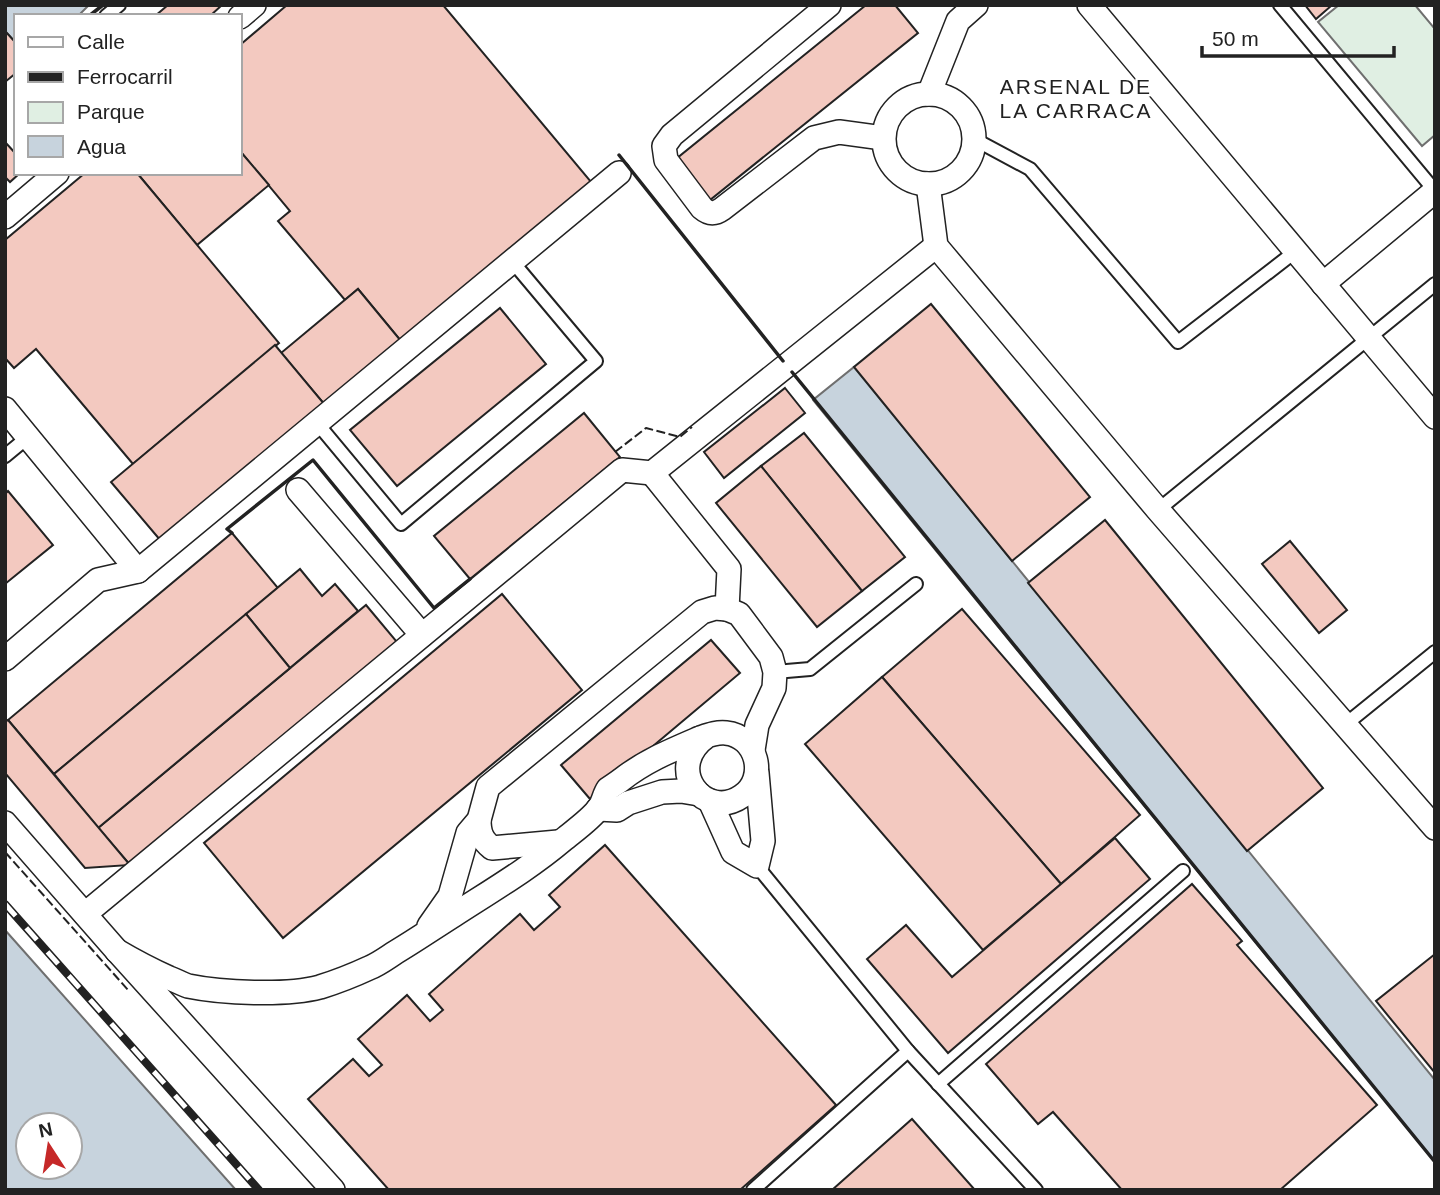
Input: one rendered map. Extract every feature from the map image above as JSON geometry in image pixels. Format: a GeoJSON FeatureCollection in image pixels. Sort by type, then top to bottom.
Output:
{"type":"FeatureCollection","features":[{"type":"Feature","properties":{"kind":"street"},"geometry":{"type":"LineString","coordinates":[[829,5],[672,135],[664,146],[666,160],[702,208],[714,213],[814,138],[839,132],[883,138]]}},
{"type":"Feature","properties":{"kind":"street"},"geometry":{"type":"LineString","coordinates":[[929,93],[958,21],[976,5]]}},
{"type":"Feature","properties":{"kind":"street"},"geometry":{"type":"LineString","coordinates":[[1089,5],[1435,417]]}},
{"type":"Feature","properties":{"kind":"street"},"geometry":{"type":"LineString","coordinates":[[929,93],[946,97],[961,107],[971,122],[974,139],[970,156],[960,171],[946,180],[928,184],[911,180],[896,170],[886,155],[883,138],[887,121],[897,106],[912,97],[929,93]]}},
{"type":"Feature","properties":{"kind":"street"},"geometry":{"type":"LineString","coordinates":[[5,659],[98,580],[138,571],[619,173]]}},
{"type":"Feature","properties":{"kind":"street"},"geometry":{"type":"LineString","coordinates":[[5,218],[55,175]]}},
{"type":"Feature","properties":{"kind":"street"},"geometry":{"type":"LineString","coordinates":[[928,184],[936,246],[1158,510],[1435,828]]}},
{"type":"Feature","properties":{"kind":"street"},"geometry":{"type":"LineString","coordinates":[[1324,284],[1435,191]]}},
{"type":"Feature","properties":{"kind":"street"},"geometry":{"type":"LineString","coordinates":[[85,914],[622,470],[653,473],[936,246]]}},
{"type":"Feature","properties":{"kind":"street"},"geometry":{"type":"LineString","coordinates":[[5,409],[138,571]]}},
{"type":"Feature","properties":{"kind":"street"},"geometry":{"type":"LineString","coordinates":[[653,473],[729,569],[727,609]]}},
{"type":"Feature","properties":{"kind":"street"},"geometry":{"type":"LineString","coordinates":[[298,490],[422,635]]}},
{"type":"Feature","properties":{"kind":"street"},"geometry":{"type":"LineString","coordinates":[[561,842],[492,848],[485,843],[481,836],[479,820],[488,787],[702,612],[715,608],[739,614],[771,657],[775,673],[774,688],[757,725],[753,750]]}},
{"type":"Feature","properties":{"kind":"street"},"geometry":{"type":"LineString","coordinates":[[117,951],[187,986],[281,992],[319,987],[371,968],[507,881],[561,842],[598,809],[608,789],[634,770],[664,753],[707,736],[717,733],[728,733],[746,742],[757,760],[763,841],[757,866],[733,852],[705,797],[692,785],[687,763],[691,752],[707,736]]}},
{"type":"Feature","properties":{"kind":"street"},"geometry":{"type":"LineString","coordinates":[[598,809],[617,810],[628,803],[662,792],[681,791],[722,803],[734,801],[753,785],[757,773]]}},
{"type":"Feature","properties":{"kind":"street"},"geometry":{"type":"LineString","coordinates":[[421,937],[450,896],[468,833],[479,820]]}},
{"type":"Feature","properties":{"kind":"street"},"geometry":{"type":"LineString","coordinates":[[5,823],[333,1190]]}},
{"type":"Feature","properties":{"kind":"lane"},"geometry":{"type":"LineString","coordinates":[[1280,5],[1435,191]]}},
{"type":"Feature","properties":{"kind":"lane"},"geometry":{"type":"LineString","coordinates":[[974,139],[1030,169],[1178,342],[1296,251]]}},
{"type":"Feature","properties":{"kind":"lane"},"geometry":{"type":"LineString","coordinates":[[317,423],[401,524],[596,361],[512,261]]}},
{"type":"Feature","properties":{"kind":"lane"},"geometry":{"type":"LineString","coordinates":[[1158,510],[1435,284]]}},
{"type":"Feature","properties":{"kind":"lane"},"geometry":{"type":"LineString","coordinates":[[5,456],[28,437]]}},
{"type":"Feature","properties":{"kind":"lane"},"geometry":{"type":"LineString","coordinates":[[775,673],[810,669],[916,584]]}},
{"type":"Feature","properties":{"kind":"lane"},"geometry":{"type":"LineString","coordinates":[[1346,723],[1435,652]]}},
{"type":"Feature","properties":{"kind":"lane"},"geometry":{"type":"LineString","coordinates":[[757,866],[908,1051],[1036,1190]]}},
{"type":"Feature","properties":{"kind":"lane"},"geometry":{"type":"LineString","coordinates":[[938,1084],[1183,871]]}},
{"type":"Feature","properties":{"kind":"lane"},"geometry":{"type":"LineString","coordinates":[[753,1190],[908,1051]]}},
{"type":"Feature","properties":{"kind":"green space"},"geometry":{"type":"Polygon","coordinates":[[[1339,5],[1415,5],[1435,29],[1435,135],[1422,146],[1318,22],[1339,5]]]}},
{"type":"Feature","properties":{"kind":"water"},"geometry":{"type":"Polygon","coordinates":[[[5,5],[89,5],[80,14],[14,14],[14,41],[5,31],[5,5]]]}},
{"type":"Feature","properties":{"kind":"water"},"geometry":{"type":"Polygon","coordinates":[[[854,367],[1435,1080],[1435,1162],[813,400],[854,367]]]}},
{"type":"Feature","properties":{"kind":"water"},"geometry":{"type":"Polygon","coordinates":[[[5,930],[236,1190],[5,1190],[5,930]]]}},
{"type":"Feature","properties":{"kind":"building"},"geometry":{"type":"Polygon","coordinates":[[[168,5],[222,5],[212,14],[157,14],[168,5]]]}},
{"type":"Feature","properties":{"kind":"building"},"geometry":{"type":"Polygon","coordinates":[[[287,5],[443,5],[592,183],[401,341],[358,289],[345,300],[278,221],[290,211],[242,153],[242,43],[287,5]]]}},
{"type":"Feature","properties":{"kind":"building"},"geometry":{"type":"Polygon","coordinates":[[[866,5],[895,5],[918,33],[710,200],[676,159],[866,5]]]}},
{"type":"Feature","properties":{"kind":"building"},"geometry":{"type":"Polygon","coordinates":[[[1305,5],[1330,5],[1331,6],[1316,19],[1305,5]]]}},
{"type":"Feature","properties":{"kind":"building"},"geometry":{"type":"Polygon","coordinates":[[[5,31],[14,41],[14,75],[5,82],[5,31]]]}},
{"type":"Feature","properties":{"kind":"building"},"geometry":{"type":"Polygon","coordinates":[[[5,142],[14,152],[14,175],[18,175],[10,182],[7,179],[5,181],[5,142]]]}},
{"type":"Feature","properties":{"kind":"building"},"geometry":{"type":"Polygon","coordinates":[[[242,153],[269,185],[197,245],[139,175],[242,175],[242,153]]]}},
{"type":"Feature","properties":{"kind":"building"},"geometry":{"type":"Polygon","coordinates":[[[83,175],[139,175],[279,343],[133,464],[36,349],[14,368],[5,358],[5,240],[83,175]]]}},
{"type":"Feature","properties":{"kind":"building"},"geometry":{"type":"Polygon","coordinates":[[[358,289],[401,341],[325,405],[281,353],[358,289]]]}},
{"type":"Feature","properties":{"kind":"building"},"geometry":{"type":"Polygon","coordinates":[[[931,304],[1090,497],[1012,561],[854,367],[931,304]]]}},
{"type":"Feature","properties":{"kind":"building"},"geometry":{"type":"Polygon","coordinates":[[[500,308],[546,364],[397,486],[350,430],[500,308]]]}},
{"type":"Feature","properties":{"kind":"building"},"geometry":{"type":"Polygon","coordinates":[[[275,345],[325,405],[161,541],[111,482],[275,345]]]}},
{"type":"Feature","properties":{"kind":"building"},"geometry":{"type":"Polygon","coordinates":[[[785,388],[805,413],[724,478],[704,452],[785,388]]]}},
{"type":"Feature","properties":{"kind":"building"},"geometry":{"type":"Polygon","coordinates":[[[584,413],[620,457],[470,579],[434,536],[584,413]]]}},
{"type":"Feature","properties":{"kind":"building"},"geometry":{"type":"Polygon","coordinates":[[[804,433],[905,557],[862,591],[761,466],[804,433]]]}},
{"type":"Feature","properties":{"kind":"building"},"geometry":{"type":"Polygon","coordinates":[[[761,466],[862,591],[817,627],[716,503],[761,466]]]}},
{"type":"Feature","properties":{"kind":"building"},"geometry":{"type":"Polygon","coordinates":[[[8,491],[53,545],[5,584],[5,494],[8,491]]]}},
{"type":"Feature","properties":{"kind":"building"},"geometry":{"type":"Polygon","coordinates":[[[1105,520],[1323,788],[1247,851],[1028,583],[1105,520]]]}},
{"type":"Feature","properties":{"kind":"building"},"geometry":{"type":"Polygon","coordinates":[[[232,533],[278,588],[54,774],[8,720],[232,533]]]}},
{"type":"Feature","properties":{"kind":"building"},"geometry":{"type":"Polygon","coordinates":[[[1290,541],[1347,610],[1319,633],[1262,564],[1290,541]]]}},
{"type":"Feature","properties":{"kind":"building"},"geometry":{"type":"Polygon","coordinates":[[[300,569],[322,596],[335,584],[358,611],[290,668],[246,614],[300,569]]]}},
{"type":"Feature","properties":{"kind":"building"},"geometry":{"type":"Polygon","coordinates":[[[502,594],[582,690],[283,938],[204,843],[502,594]]]}},
{"type":"Feature","properties":{"kind":"building"},"geometry":{"type":"Polygon","coordinates":[[[366,605],[397,642],[130,865],[98,828],[366,605]]]}},
{"type":"Feature","properties":{"kind":"building"},"geometry":{"type":"Polygon","coordinates":[[[962,609],[1140,815],[1061,884],[882,677],[962,609]]]}},
{"type":"Feature","properties":{"kind":"building"},"geometry":{"type":"Polygon","coordinates":[[[246,614],[290,668],[98,828],[54,774],[246,614]]]}},
{"type":"Feature","properties":{"kind":"building"},"geometry":{"type":"Polygon","coordinates":[[[711,640],[740,673],[590,799],[561,765],[711,640]]]}},
{"type":"Feature","properties":{"kind":"building"},"geometry":{"type":"Polygon","coordinates":[[[882,677],[1061,884],[983,950],[805,744],[882,677]]]}},
{"type":"Feature","properties":{"kind":"building"},"geometry":{"type":"Polygon","coordinates":[[[8,720],[130,865],[85,868],[5,773],[5,722],[8,720]]]}},
{"type":"Feature","properties":{"kind":"building"},"geometry":{"type":"Polygon","coordinates":[[[1115,838],[1150,879],[948,1053],[867,959],[906,925],[952,977],[1115,838]]]}},
{"type":"Feature","properties":{"kind":"building"},"geometry":{"type":"Polygon","coordinates":[[[605,845],[836,1105],[740,1190],[389,1190],[308,1099],[353,1059],[369,1076],[382,1065],[358,1039],[407,995],[430,1021],[443,1010],[429,994],[520,914],[534,930],[560,907],[549,895],[605,845]]]}},
{"type":"Feature","properties":{"kind":"building"},"geometry":{"type":"Polygon","coordinates":[[[1192,884],[1242,941],[1237,945],[1377,1105],[1280,1190],[1122,1190],[1053,1112],[1038,1124],[986,1064],[1192,884]]]}},
{"type":"Feature","properties":{"kind":"building"},"geometry":{"type":"Polygon","coordinates":[[[1435,954],[1435,1073],[1376,1001],[1435,954]]]}},
{"type":"Feature","properties":{"kind":"building"},"geometry":{"type":"Polygon","coordinates":[[[912,1119],[975,1190],[832,1190],[912,1119]]]}},
{"type":"Feature","properties":{"kind":"railway"},"geometry":{"type":"LineString","coordinates":[[5,904],[259,1190]]}},
{"type":"Feature","properties":{"kind":"fence"},"geometry":{"type":"LineString","coordinates":[[615,452],[646,428],[680,437],[692,427]]}},
{"type":"Feature","properties":{"kind":"fence"},"geometry":{"type":"LineString","coordinates":[[5,852],[129,991]]}},
{"type":"Feature","properties":{"kind":"wall"},"geometry":{"type":"LineString","coordinates":[[92,14],[103,5]]}},
{"type":"Feature","properties":{"kind":"wall"},"geometry":{"type":"LineString","coordinates":[[619,155],[783,361]]}},
{"type":"Feature","properties":{"kind":"wall"},"geometry":{"type":"LineString","coordinates":[[792,372],[1435,1162]]}},
{"type":"Feature","properties":{"kind":"wall"},"geometry":{"type":"LineString","coordinates":[[232,533],[227,529],[313,460],[434,608],[470,579]]}},
{"type":"Feature","properties":{"kind":"district","name":"ARSENAL DE LA CARRACA"},"geometry":{"type":"Point","coordinates":[1076,99]}}]}
